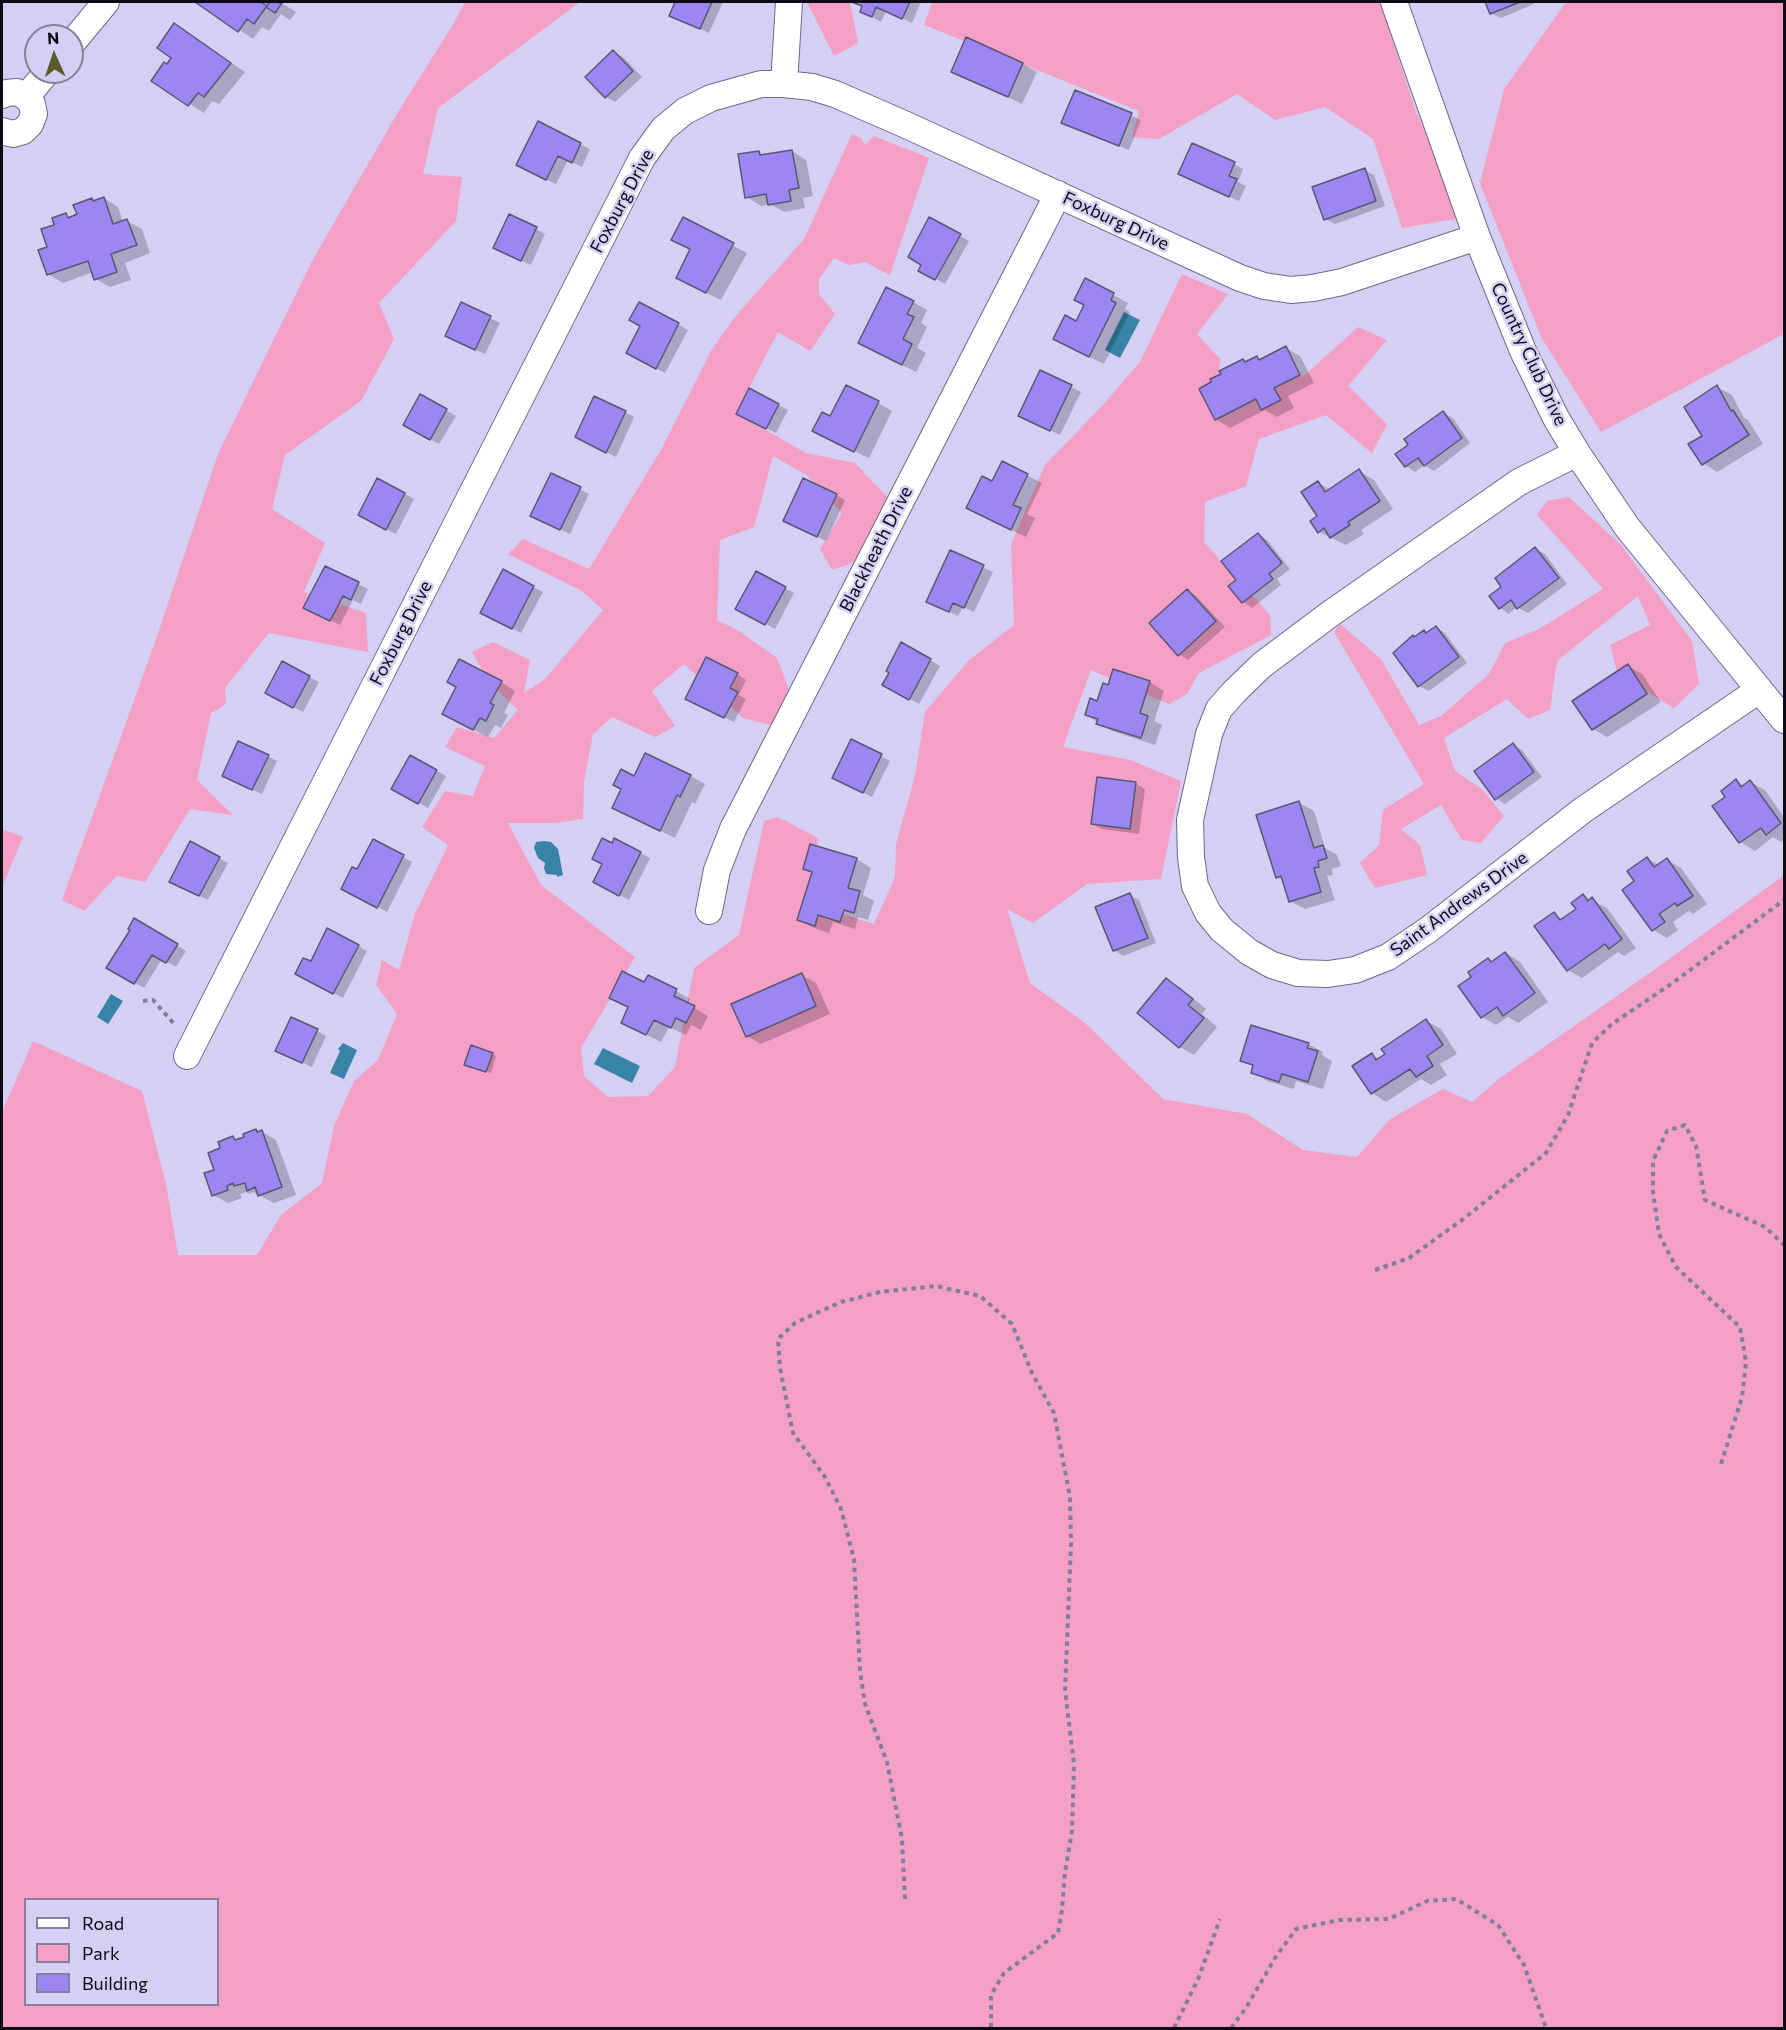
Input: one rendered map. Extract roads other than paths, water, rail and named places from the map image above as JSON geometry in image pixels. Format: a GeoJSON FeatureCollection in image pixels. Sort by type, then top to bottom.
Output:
{"type":"FeatureCollection","features":[{"type":"Feature","properties":{"kind":"street"},"geometry":{"type":"LineString","coordinates":[[84,29],[106,2]]}},
{"type":"Feature","properties":{"kind":"street"},"geometry":{"type":"LineString","coordinates":[[784,84],[789,2]]}},
{"type":"Feature","properties":{"kind":"street","name":"Country Club Drive"},"geometry":{"type":"LineString","coordinates":[[1394,2],[1477,237],[1523,351],[1556,418],[1627,527],[1785,720]]}},
{"type":"Feature","properties":{"kind":"street"},"geometry":{"type":"LineString","coordinates":[[14,96],[30,84]]}},
{"type":"Feature","properties":{"kind":"street","name":"Foxburg Drive"},"geometry":{"type":"LineString","coordinates":[[190,1050],[642,158],[663,129],[685,111],[711,98],[761,84],[813,87],[835,94],[1240,278],[1264,286],[1291,290],[1313,288],[1362,276],[1477,237]]}},
{"type":"Feature","properties":{"kind":"street"},"geometry":{"type":"LineString","coordinates":[[2,131],[13,134],[23,131],[30,124],[34,114],[32,104],[14,96]]}},
{"type":"Feature","properties":{"kind":"street","name":"Blackheath Drive"},"geometry":{"type":"LineString","coordinates":[[709,910],[717,870],[733,829],[1058,194]]}},
{"type":"Feature","properties":{"kind":"street","name":"Saint Andrews Drive"},"geometry":{"type":"LineString","coordinates":[[1577,453],[1518,482],[1330,614],[1262,665],[1219,710],[1209,734],[1190,820],[1195,886],[1208,913],[1222,930],[1249,952],[1272,965],[1298,973],[1328,974],[1355,970],[1388,957],[1428,930],[1583,810],[1759,690]]}},
{"type":"Feature","properties":{"kind":"water"},"geometry":{"type":"Polygon","coordinates":[[[1124,312],[1140,320],[1120,358],[1105,350],[1124,312]]]}},
{"type":"Feature","properties":{"kind":"water"},"geometry":{"type":"Polygon","coordinates":[[[536,842],[551,842],[558,849],[563,875],[557,877],[557,875],[546,874],[545,863],[538,858],[534,848],[536,842]]]}},
{"type":"Feature","properties":{"kind":"water"},"geometry":{"type":"Polygon","coordinates":[[[111,994],[123,1001],[108,1024],[97,1017],[111,994]]]}},
{"type":"Feature","properties":{"kind":"water"},"geometry":{"type":"Polygon","coordinates":[[[343,1043],[357,1050],[344,1079],[330,1073],[340,1051],[338,1049],[343,1043]]]}},
{"type":"Feature","properties":{"kind":"water"},"geometry":{"type":"Polygon","coordinates":[[[603,1048],[640,1066],[632,1083],[594,1064],[603,1048]]]}}]}
